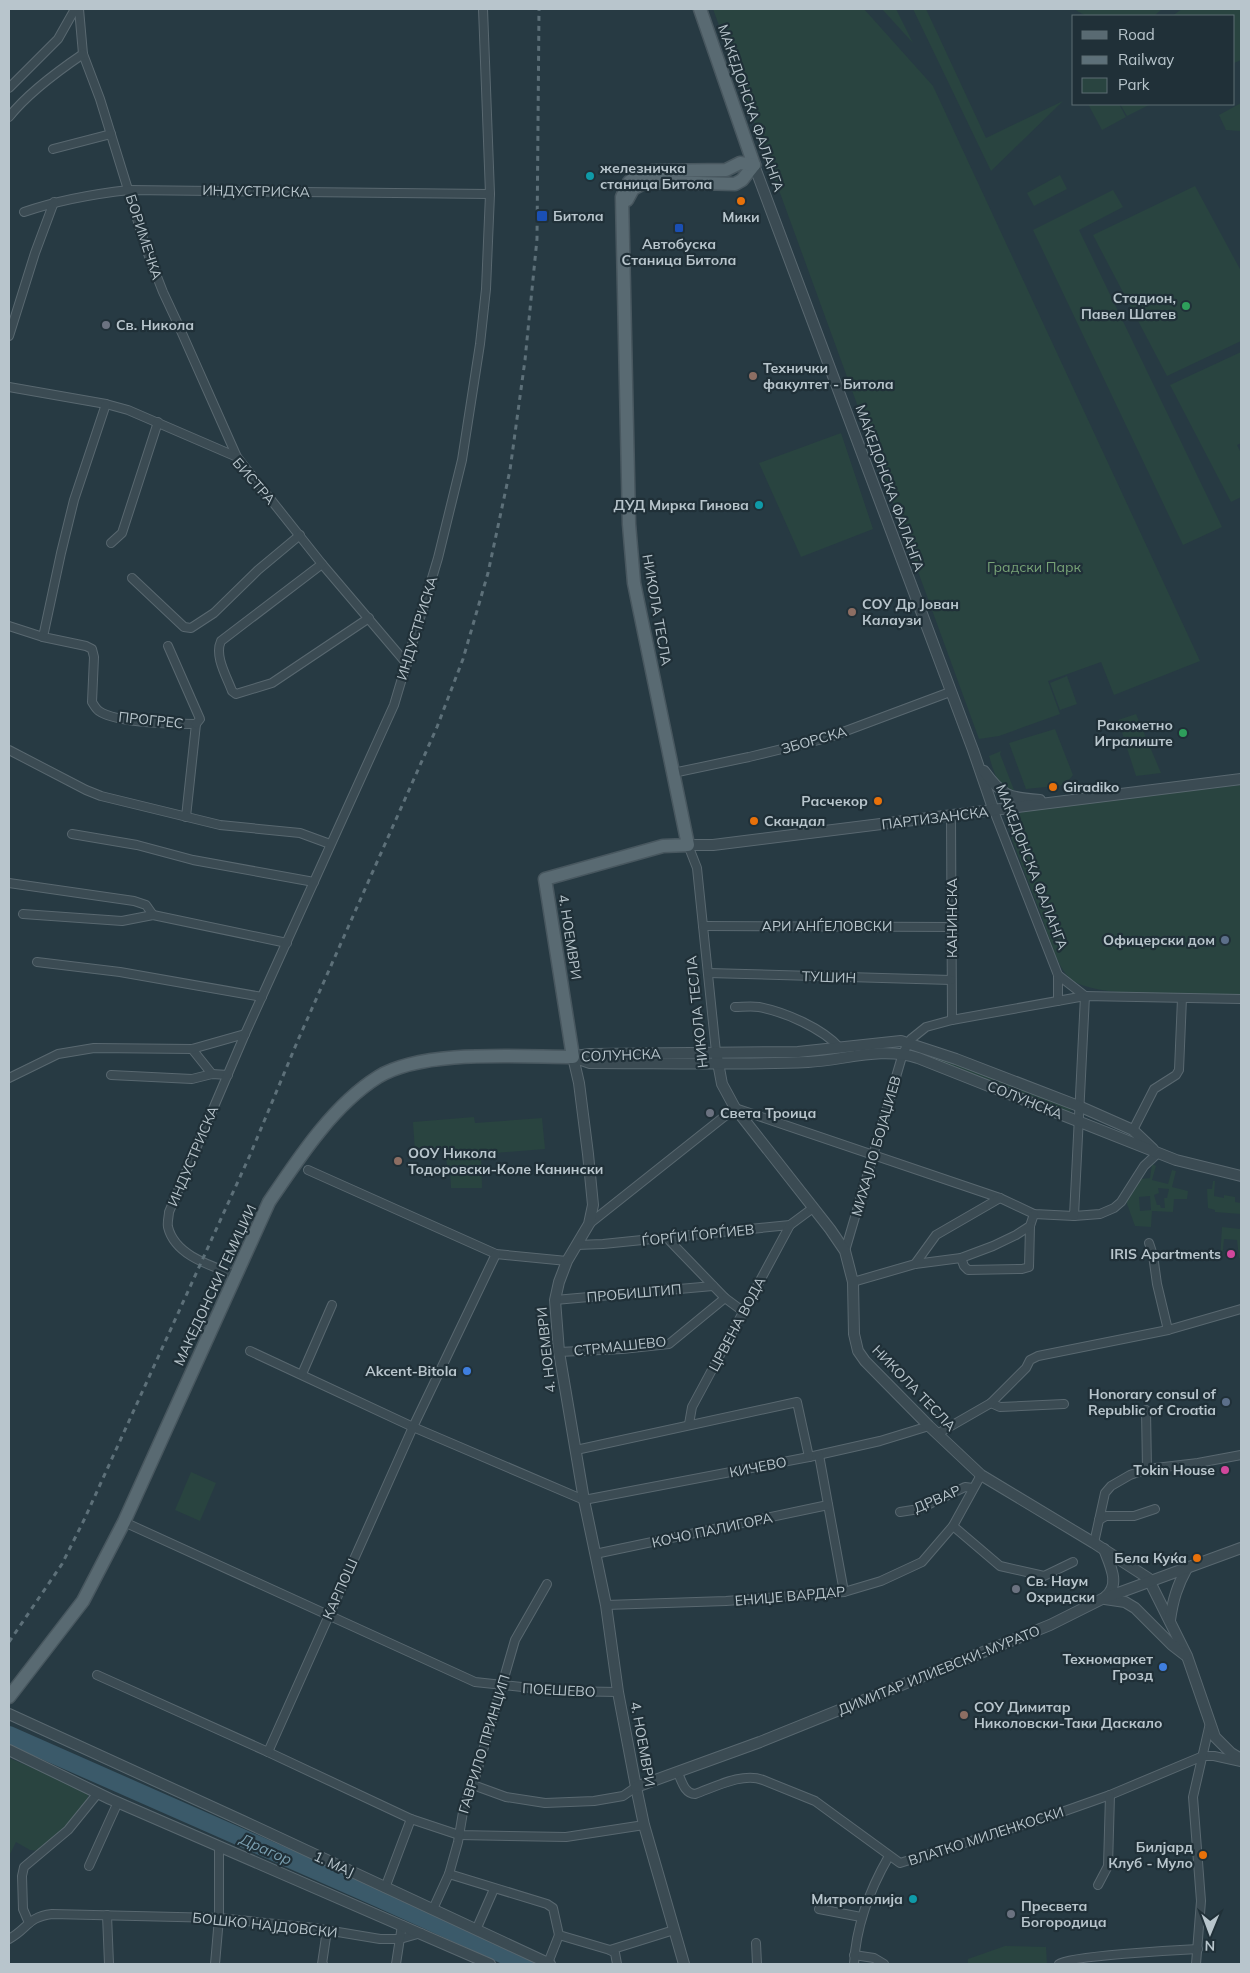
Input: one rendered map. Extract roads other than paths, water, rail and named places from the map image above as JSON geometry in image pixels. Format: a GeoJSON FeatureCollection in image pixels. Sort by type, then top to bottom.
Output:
{"type":"FeatureCollection","features":[{"type":"Feature","properties":{"kind":"main road","name":"МАКЕДОНСКА ФАЛАНГА"},"geometry":{"type":"LineString","coordinates":[[700,9],[754,165]]}},
{"type":"Feature","properties":{"kind":"main road","name":"НИКОЛА ТЕСЛА"},"geometry":{"type":"LineString","coordinates":[[688,845],[634,583],[632,564],[629,524],[622,197],[629,182],[638,174],[652,171],[726,170],[740,163],[754,165]]}},
{"type":"Feature","properties":{"kind":"main road","name":"4. НОЕМВРИ"},"geometry":{"type":"LineString","coordinates":[[573,1057],[545,878],[663,846],[688,845]]}},
{"type":"Feature","properties":{"kind":"main road","name":"МАКЕДОНСКИ ГЕМИЏИИ"},"geometry":{"type":"LineString","coordinates":[[9,1697],[83,1602],[124,1522],[269,1202],[296,1163],[334,1116],[358,1092],[379,1076],[408,1065],[448,1058],[573,1057]]}},
{"type":"Feature","properties":{"kind":"street"},"geometry":{"type":"LineString","coordinates":[[9,88],[58,39],[74,9]]}},
{"type":"Feature","properties":{"kind":"street","name":"БОРИМЕЧКА"},"geometry":{"type":"LineString","coordinates":[[79,9],[83,54],[111,134],[147,251],[162,292],[237,457]]}},
{"type":"Feature","properties":{"kind":"street","name":"ИНДУСТРИСКА"},"geometry":{"type":"LineString","coordinates":[[236,1275],[202,1262],[184,1251],[173,1240],[168,1226],[169,1212],[244,1034],[394,704],[438,558],[462,460],[480,344],[486,289],[490,194],[483,9]]}},
{"type":"Feature","properties":{"kind":"street"},"geometry":{"type":"LineString","coordinates":[[9,117],[18,106],[63,67],[83,54]]}},
{"type":"Feature","properties":{"kind":"street"},"geometry":{"type":"LineString","coordinates":[[53,149],[111,134]]}},
{"type":"Feature","properties":{"kind":"street","name":"МАКЕДОНСКА ФАЛАНГА"},"geometry":{"type":"LineString","coordinates":[[754,165],[977,760],[994,811],[1058,975],[1058,1001]]}},
{"type":"Feature","properties":{"kind":"street","name":"ИНДУСТРИСКА"},"geometry":{"type":"LineString","coordinates":[[24,212],[54,202],[90,194],[129,190],[490,194]]}},
{"type":"Feature","properties":{"kind":"street"},"geometry":{"type":"LineString","coordinates":[[9,336],[35,253],[54,202]]}},
{"type":"Feature","properties":{"kind":"street","name":"БИСТРА"},"geometry":{"type":"LineString","coordinates":[[9,388],[106,404],[128,410],[237,457],[322,564],[407,664]]}},
{"type":"Feature","properties":{"kind":"street"},"geometry":{"type":"LineString","coordinates":[[43,637],[74,500],[106,404]]}},
{"type":"Feature","properties":{"kind":"street"},"geometry":{"type":"LineString","coordinates":[[111,543],[122,533],[125,518],[149,454],[158,422]]}},
{"type":"Feature","properties":{"kind":"street"},"geometry":{"type":"LineString","coordinates":[[132,578],[184,626],[191,628],[214,613],[258,570],[300,535]]}},
{"type":"Feature","properties":{"kind":"street"},"geometry":{"type":"LineString","coordinates":[[322,564],[222,641],[219,647],[219,656],[232,691],[236,694],[242,694],[272,683],[369,618]]}},
{"type":"Feature","properties":{"kind":"street","name":"ПРОГРЕС"},"geometry":{"type":"LineString","coordinates":[[9,626],[43,637],[92,649],[94,657],[92,702],[99,711],[110,716],[149,722],[196,724],[186,817]]}},
{"type":"Feature","properties":{"kind":"street"},"geometry":{"type":"LineString","coordinates":[[168,646],[200,719],[196,724]]}},
{"type":"Feature","properties":{"kind":"street","name":"ЗБОРСКА"},"geometry":{"type":"LineString","coordinates":[[673,773],[827,738],[950,692]]}},
{"type":"Feature","properties":{"kind":"street"},"geometry":{"type":"LineString","coordinates":[[9,750],[101,796],[220,824],[300,832],[330,844]]}},
{"type":"Feature","properties":{"kind":"street"},"geometry":{"type":"LineString","coordinates":[[977,760],[994,785],[1006,795],[1018,799],[1063,801]]}},
{"type":"Feature","properties":{"kind":"street","name":"ПАРТИЗАНСКА"},"geometry":{"type":"LineString","coordinates":[[688,845],[713,845],[1241,779]]}},
{"type":"Feature","properties":{"kind":"street","name":"КАНИНСКА"},"geometry":{"type":"LineString","coordinates":[[951,816],[952,1020]]}},
{"type":"Feature","properties":{"kind":"street"},"geometry":{"type":"LineString","coordinates":[[72,834],[138,845],[193,860],[314,882]]}},
{"type":"Feature","properties":{"kind":"street","name":"НИКОЛА ТЕСЛА"},"geometry":{"type":"LineString","coordinates":[[688,845],[696,868],[717,1064],[722,1084],[735,1108],[845,1251],[853,1282],[854,1334],[858,1351],[872,1369],[981,1475],[1104,1549],[1145,1575],[1151,1581],[1187,1656],[1215,1737],[1241,1761]]}},
{"type":"Feature","properties":{"kind":"street"},"geometry":{"type":"LineString","coordinates":[[9,883],[134,901],[146,905],[153,915]]}},
{"type":"Feature","properties":{"kind":"street"},"geometry":{"type":"LineString","coordinates":[[23,914],[122,921],[153,915],[287,943]]}},
{"type":"Feature","properties":{"kind":"street","name":"АРИ АНЃЕЛОВСКИ"},"geometry":{"type":"LineString","coordinates":[[703,926],[952,927]]}},
{"type":"Feature","properties":{"kind":"street"},"geometry":{"type":"LineString","coordinates":[[37,962],[120,972],[262,997]]}},
{"type":"Feature","properties":{"kind":"street","name":"ТУШИН"},"geometry":{"type":"LineString","coordinates":[[708,973],[951,980]]}},
{"type":"Feature","properties":{"kind":"street"},"geometry":{"type":"LineString","coordinates":[[1058,975],[1085,996]]}},
{"type":"Feature","properties":{"kind":"street"},"geometry":{"type":"LineString","coordinates":[[1074,1216],[1081,1107],[1085,996]]}},
{"type":"Feature","properties":{"kind":"street"},"geometry":{"type":"LineString","coordinates":[[908,1042],[920,1030],[952,1020],[1085,996],[1241,999]]}},
{"type":"Feature","properties":{"kind":"street"},"geometry":{"type":"LineString","coordinates":[[1133,1130],[1154,1089],[1176,1075],[1179,1070],[1182,998]]}},
{"type":"Feature","properties":{"kind":"street"},"geometry":{"type":"LineString","coordinates":[[735,1007],[756,1007],[777,1012],[821,1031],[840,1048]]}},
{"type":"Feature","properties":{"kind":"street"},"geometry":{"type":"LineString","coordinates":[[9,1078],[58,1054],[72,1051],[94,1048],[192,1049],[244,1034]]}},
{"type":"Feature","properties":{"kind":"street","name":"СОЛУНСКА"},"geometry":{"type":"LineString","coordinates":[[573,1057],[590,1054],[798,1052],[883,1042],[908,1042],[1081,1107],[1133,1130],[1158,1153]]}},
{"type":"Feature","properties":{"kind":"street","name":"МИХАЈЛО БОЈАЏИЕВ"},"geometry":{"type":"LineString","coordinates":[[845,1251],[903,1053],[908,1042]]}},
{"type":"Feature","properties":{"kind":"street"},"geometry":{"type":"LineString","coordinates":[[192,1049],[212,1074]]}},
{"type":"Feature","properties":{"kind":"street","name":"СОЛУНСКА"},"geometry":{"type":"LineString","coordinates":[[573,1057],[590,1063],[717,1064],[810,1062],[885,1052],[903,1053],[1158,1153],[1203,1168],[1241,1176]]}},
{"type":"Feature","properties":{"kind":"street","name":"4. НОЕМВРИ"},"geometry":{"type":"LineString","coordinates":[[573,1057],[579,1083],[593,1204],[589,1224],[567,1261],[559,1282],[555,1300],[559,1352],[584,1500],[606,1605],[618,1692],[636,1788],[644,1825],[684,1964]]}},
{"type":"Feature","properties":{"kind":"street"},"geometry":{"type":"LineString","coordinates":[[111,1075],[192,1079],[212,1074],[228,1074]]}},
{"type":"Feature","properties":{"kind":"street"},"geometry":{"type":"LineString","coordinates":[[589,1224],[735,1108],[1000,1198],[1034,1214],[1074,1216],[1100,1214],[1114,1208],[1121,1202],[1144,1166],[1158,1153]]}},
{"type":"Feature","properties":{"kind":"street"},"geometry":{"type":"LineString","coordinates":[[308,1170],[496,1254],[567,1261]]}},
{"type":"Feature","properties":{"kind":"street"},"geometry":{"type":"LineString","coordinates":[[915,1264],[936,1235],[1000,1198]]}},
{"type":"Feature","properties":{"kind":"street"},"geometry":{"type":"LineString","coordinates":[[790,1225],[813,1208]]}},
{"type":"Feature","properties":{"kind":"street"},"geometry":{"type":"LineString","coordinates":[[961,1258],[968,1270],[1022,1269],[1029,1267],[1030,1226],[1034,1214]]}},
{"type":"Feature","properties":{"kind":"street","name":"ЃОРЃИ ЃОРЃИЕВ"},"geometry":{"type":"LineString","coordinates":[[577,1245],[790,1225]]}},
{"type":"Feature","properties":{"kind":"street","name":"ЦРВЕНА ВОДА"},"geometry":{"type":"LineString","coordinates":[[689,1424],[692,1407],[790,1225]]}},
{"type":"Feature","properties":{"kind":"street"},"geometry":{"type":"LineString","coordinates":[[853,1282],[915,1264],[961,1258],[993,1246],[1030,1226]]}},
{"type":"Feature","properties":{"kind":"street"},"geometry":{"type":"LineString","coordinates":[[667,1238],[725,1298],[744,1312]]}},
{"type":"Feature","properties":{"kind":"street"},"geometry":{"type":"LineString","coordinates":[[1148,1243],[1153,1255],[1157,1284],[1168,1330]]}},
{"type":"Feature","properties":{"kind":"street","name":"КАРПОШ"},"geometry":{"type":"LineString","coordinates":[[268,1752],[413,1427],[496,1254]]}},
{"type":"Feature","properties":{"kind":"street","name":"ПРОБИШТИП"},"geometry":{"type":"LineString","coordinates":[[555,1300],[714,1286]]}},
{"type":"Feature","properties":{"kind":"street","name":"СТРМАШЕВО"},"geometry":{"type":"LineString","coordinates":[[559,1352],[622,1349],[669,1344],[725,1298]]}},
{"type":"Feature","properties":{"kind":"street"},"geometry":{"type":"LineString","coordinates":[[302,1374],[332,1305]]}},
{"type":"Feature","properties":{"kind":"street","name":"КИЧЕВО"},"geometry":{"type":"LineString","coordinates":[[584,1500],[809,1457],[933,1430],[991,1402],[1026,1368],[1030,1360],[1038,1356],[1168,1330],[1241,1310]]}},
{"type":"Feature","properties":{"kind":"street"},"geometry":{"type":"LineString","coordinates":[[250,1351],[413,1427],[584,1500]]}},
{"type":"Feature","properties":{"kind":"street"},"geometry":{"type":"LineString","coordinates":[[576,1450],[689,1424],[798,1402],[809,1457]]}},
{"type":"Feature","properties":{"kind":"street"},"geometry":{"type":"LineString","coordinates":[[991,1402],[1000,1407],[1064,1404]]}},
{"type":"Feature","properties":{"kind":"street"},"geometry":{"type":"LineString","coordinates":[[1146,1410],[1147,1469]]}},
{"type":"Feature","properties":{"kind":"street"},"geometry":{"type":"LineString","coordinates":[[819,1454],[844,1592]]}},
{"type":"Feature","properties":{"kind":"street"},"geometry":{"type":"LineString","coordinates":[[1094,1543],[1107,1489],[1130,1475],[1147,1469],[1191,1464],[1241,1455]]}},
{"type":"Feature","properties":{"kind":"street","name":"ЕНИЏЕ ВАРДАР"},"geometry":{"type":"LineString","coordinates":[[606,1605],[726,1601],[844,1592],[881,1581],[922,1562],[953,1526],[981,1475]]}},
{"type":"Feature","properties":{"kind":"street","name":"ДРВАР"},"geometry":{"type":"LineString","coordinates":[[900,1512],[919,1510],[965,1487],[973,1488]]}},
{"type":"Feature","properties":{"kind":"street","name":"КОЧО ПАЛИГОРА"},"geometry":{"type":"LineString","coordinates":[[595,1554],[828,1505]]}},
{"type":"Feature","properties":{"kind":"street"},"geometry":{"type":"LineString","coordinates":[[1099,1520],[1106,1516],[1134,1516],[1155,1509]]}},
{"type":"Feature","properties":{"kind":"street","name":"ПОЕШЕВО"},"geometry":{"type":"LineString","coordinates":[[124,1522],[475,1682],[559,1692],[618,1692]]}},
{"type":"Feature","properties":{"kind":"street"},"geometry":{"type":"LineString","coordinates":[[953,1526],[1000,1566],[1044,1576],[1073,1562]]}},
{"type":"Feature","properties":{"kind":"street","name":"ДИМИТАР ИЛИЕВСКИ-МУРАТО"},"geometry":{"type":"LineString","coordinates":[[636,1788],[760,1742],[1050,1625],[1102,1599],[1241,1548]]}},
{"type":"Feature","properties":{"kind":"street"},"geometry":{"type":"LineString","coordinates":[[1102,1599],[1112,1590],[1114,1581],[1104,1549]]}},
{"type":"Feature","properties":{"kind":"street"},"geometry":{"type":"LineString","coordinates":[[1170,1621],[1173,1598],[1187,1568]]}},
{"type":"Feature","properties":{"kind":"street","name":"ГАВРИЛО ПРИНЦИП"},"geometry":{"type":"LineString","coordinates":[[433,1909],[449,1874],[464,1806],[473,1785],[515,1640],[547,1584]]}},
{"type":"Feature","properties":{"kind":"street"},"geometry":{"type":"LineString","coordinates":[[1102,1599],[1125,1602],[1135,1608],[1172,1645],[1187,1656]]}},
{"type":"Feature","properties":{"kind":"street"},"geometry":{"type":"LineString","coordinates":[[97,1675],[268,1752],[411,1820],[459,1835],[566,1837],[644,1825]]}},
{"type":"Feature","properties":{"kind":"street","name":"1. МАЈ"},"geometry":{"type":"LineString","coordinates":[[9,1714],[549,1964]]}},
{"type":"Feature","properties":{"kind":"street"},"geometry":{"type":"LineString","coordinates":[[1196,1964],[1201,1901],[1194,1796],[1210,1723]]}},
{"type":"Feature","properties":{"kind":"street","name":"1. МАЈ"},"geometry":{"type":"LineString","coordinates":[[9,1750],[118,1802],[490,1964]]}},
{"type":"Feature","properties":{"kind":"street"},"geometry":{"type":"LineString","coordinates":[[1203,1756],[1241,1761]]}},
{"type":"Feature","properties":{"kind":"street","name":"ВЛАТКО МИЛЕНКОСКИ"},"geometry":{"type":"LineString","coordinates":[[678,1773],[686,1791],[690,1794],[739,1779],[756,1777],[815,1801],[900,1863],[1045,1818],[1110,1795],[1203,1756]]}},
{"type":"Feature","properties":{"kind":"street"},"geometry":{"type":"LineString","coordinates":[[473,1785],[506,1797],[545,1803],[594,1801],[623,1796],[636,1788]]}},
{"type":"Feature","properties":{"kind":"street"},"geometry":{"type":"LineString","coordinates":[[29,1923],[23,1909],[22,1876],[24,1867],[68,1830],[98,1793]]}},
{"type":"Feature","properties":{"kind":"street"},"geometry":{"type":"LineString","coordinates":[[1098,1885],[1108,1866],[1110,1795]]}},
{"type":"Feature","properties":{"kind":"street"},"geometry":{"type":"LineString","coordinates":[[89,1866],[118,1802]]}},
{"type":"Feature","properties":{"kind":"street"},"geometry":{"type":"LineString","coordinates":[[385,1888],[411,1820]]}},
{"type":"Feature","properties":{"kind":"street"},"geometry":{"type":"LineString","coordinates":[[215,1964],[219,1918],[219,1846]]}},
{"type":"Feature","properties":{"kind":"street"},"geometry":{"type":"LineString","coordinates":[[854,1964],[861,1917],[880,1871],[889,1856]]}},
{"type":"Feature","properties":{"kind":"street"},"geometry":{"type":"LineString","coordinates":[[449,1874],[553,1908],[559,1935],[549,1964]]}},
{"type":"Feature","properties":{"kind":"street"},"geometry":{"type":"LineString","coordinates":[[476,1930],[494,1889]]}},
{"type":"Feature","properties":{"kind":"street"},"geometry":{"type":"LineString","coordinates":[[820,1908],[861,1917]]}},
{"type":"Feature","properties":{"kind":"street","name":"БОШКО НАЈДОВСКИ"},"geometry":{"type":"LineString","coordinates":[[9,1939],[35,1918],[52,1914],[219,1918],[327,1930],[380,1939],[400,1939],[422,1933]]}},
{"type":"Feature","properties":{"kind":"street"},"geometry":{"type":"LineString","coordinates":[[107,1915],[110,1964]]}},
{"type":"Feature","properties":{"kind":"street"},"geometry":{"type":"LineString","coordinates":[[396,1964],[402,1925]]}},
{"type":"Feature","properties":{"kind":"street"},"geometry":{"type":"LineString","coordinates":[[323,1964],[327,1930]]}},
{"type":"Feature","properties":{"kind":"street"},"geometry":{"type":"LineString","coordinates":[[610,1950],[674,1930]]}},
{"type":"Feature","properties":{"kind":"street"},"geometry":{"type":"LineString","coordinates":[[559,1935],[610,1950],[615,1954],[617,1964]]}},
{"type":"Feature","properties":{"kind":"street"},"geometry":{"type":"LineString","coordinates":[[756,1943],[757,1964]]}},
{"type":"Feature","properties":{"kind":"street"},"geometry":{"type":"LineString","coordinates":[[1060,1963],[1198,1949]]}},
{"type":"Feature","properties":{"kind":"street"},"geometry":{"type":"LineString","coordinates":[[854,1955],[874,1958],[884,1964]]}},
{"type":"Feature","properties":{"kind":"waterway","name":"Драгор"},"geometry":{"type":"LineString","coordinates":[[9,1735],[524,1964]]}},
{"type":"Feature","properties":{"kind":"railway"},"geometry":{"type":"LineString","coordinates":[[9,1642],[62,1564],[84,1520],[250,1155],[298,1040],[437,727],[463,659],[488,573],[510,470],[525,360],[537,239],[539,9]]}},
{"type":"Feature","properties":{"kind":"place","name":"железничка станица Битола"},"geometry":{"type":"Point","coordinates":[590,176]}},
{"type":"Feature","properties":{"kind":"place","name":"Мики"},"geometry":{"type":"Point","coordinates":[741,201]}},
{"type":"Feature","properties":{"kind":"place","name":"Битола"},"geometry":{"type":"Point","coordinates":[542,216]}},
{"type":"Feature","properties":{"kind":"place","name":"Автобуска Станица Битола"},"geometry":{"type":"Point","coordinates":[679,228]}},
{"type":"Feature","properties":{"kind":"place","name":"Стадион, Павел Шатев"},"geometry":{"type":"Point","coordinates":[1186,306]}},
{"type":"Feature","properties":{"kind":"place","name":"Св. Никола"},"geometry":{"type":"Point","coordinates":[106,325]}},
{"type":"Feature","properties":{"kind":"place","name":"Технички факултет - Битола"},"geometry":{"type":"Point","coordinates":[753,376]}},
{"type":"Feature","properties":{"kind":"place","name":"ДУД Мирка Гинова"},"geometry":{"type":"Point","coordinates":[759,505]}},
{"type":"Feature","properties":{"kind":"place","name":"СОУ Др Јован Калаузи"},"geometry":{"type":"Point","coordinates":[852,612]}},
{"type":"Feature","properties":{"kind":"place","name":"Ракометно Игралиште"},"geometry":{"type":"Point","coordinates":[1183,733]}},
{"type":"Feature","properties":{"kind":"place","name":"Giradiko"},"geometry":{"type":"Point","coordinates":[1053,787]}},
{"type":"Feature","properties":{"kind":"place","name":"Расчекор"},"geometry":{"type":"Point","coordinates":[878,801]}},
{"type":"Feature","properties":{"kind":"place","name":"Скандал"},"geometry":{"type":"Point","coordinates":[754,821]}},
{"type":"Feature","properties":{"kind":"place","name":"Офицерски дом"},"geometry":{"type":"Point","coordinates":[1225,940]}},
{"type":"Feature","properties":{"kind":"place","name":"Света Троица"},"geometry":{"type":"Point","coordinates":[710,1113]}},
{"type":"Feature","properties":{"kind":"place","name":"ООУ Никола Тодоровски-Коле Канински"},"geometry":{"type":"Point","coordinates":[398,1161]}},
{"type":"Feature","properties":{"kind":"place","name":"IRIS Apartments"},"geometry":{"type":"Point","coordinates":[1231,1254]}},
{"type":"Feature","properties":{"kind":"place","name":"Akcent-Bitola"},"geometry":{"type":"Point","coordinates":[467,1371]}},
{"type":"Feature","properties":{"kind":"place","name":"Honorary consul of Republic of Croatia"},"geometry":{"type":"Point","coordinates":[1226,1402]}},
{"type":"Feature","properties":{"kind":"place","name":"Tokin House"},"geometry":{"type":"Point","coordinates":[1225,1470]}},
{"type":"Feature","properties":{"kind":"place","name":"Бела Куќа"},"geometry":{"type":"Point","coordinates":[1197,1558]}},
{"type":"Feature","properties":{"kind":"place","name":"Св. Наум Охридски"},"geometry":{"type":"Point","coordinates":[1016,1589]}},
{"type":"Feature","properties":{"kind":"place","name":"Техномаркет Грозд"},"geometry":{"type":"Point","coordinates":[1163,1667]}},
{"type":"Feature","properties":{"kind":"place","name":"СОУ Димитар Николовски-Таки Даскало"},"geometry":{"type":"Point","coordinates":[964,1715]}},
{"type":"Feature","properties":{"kind":"place","name":"Билјард Клуб - Муло"},"geometry":{"type":"Point","coordinates":[1203,1855]}},
{"type":"Feature","properties":{"kind":"place","name":"Митрополија"},"geometry":{"type":"Point","coordinates":[913,1899]}},
{"type":"Feature","properties":{"kind":"place","name":"Пресвета Богородица"},"geometry":{"type":"Point","coordinates":[1011,1914]}},
{"type":"Feature","properties":{"kind":"park label","name":"Градски Парк"},"geometry":{"type":"Point","coordinates":[1034,567]}}]}
